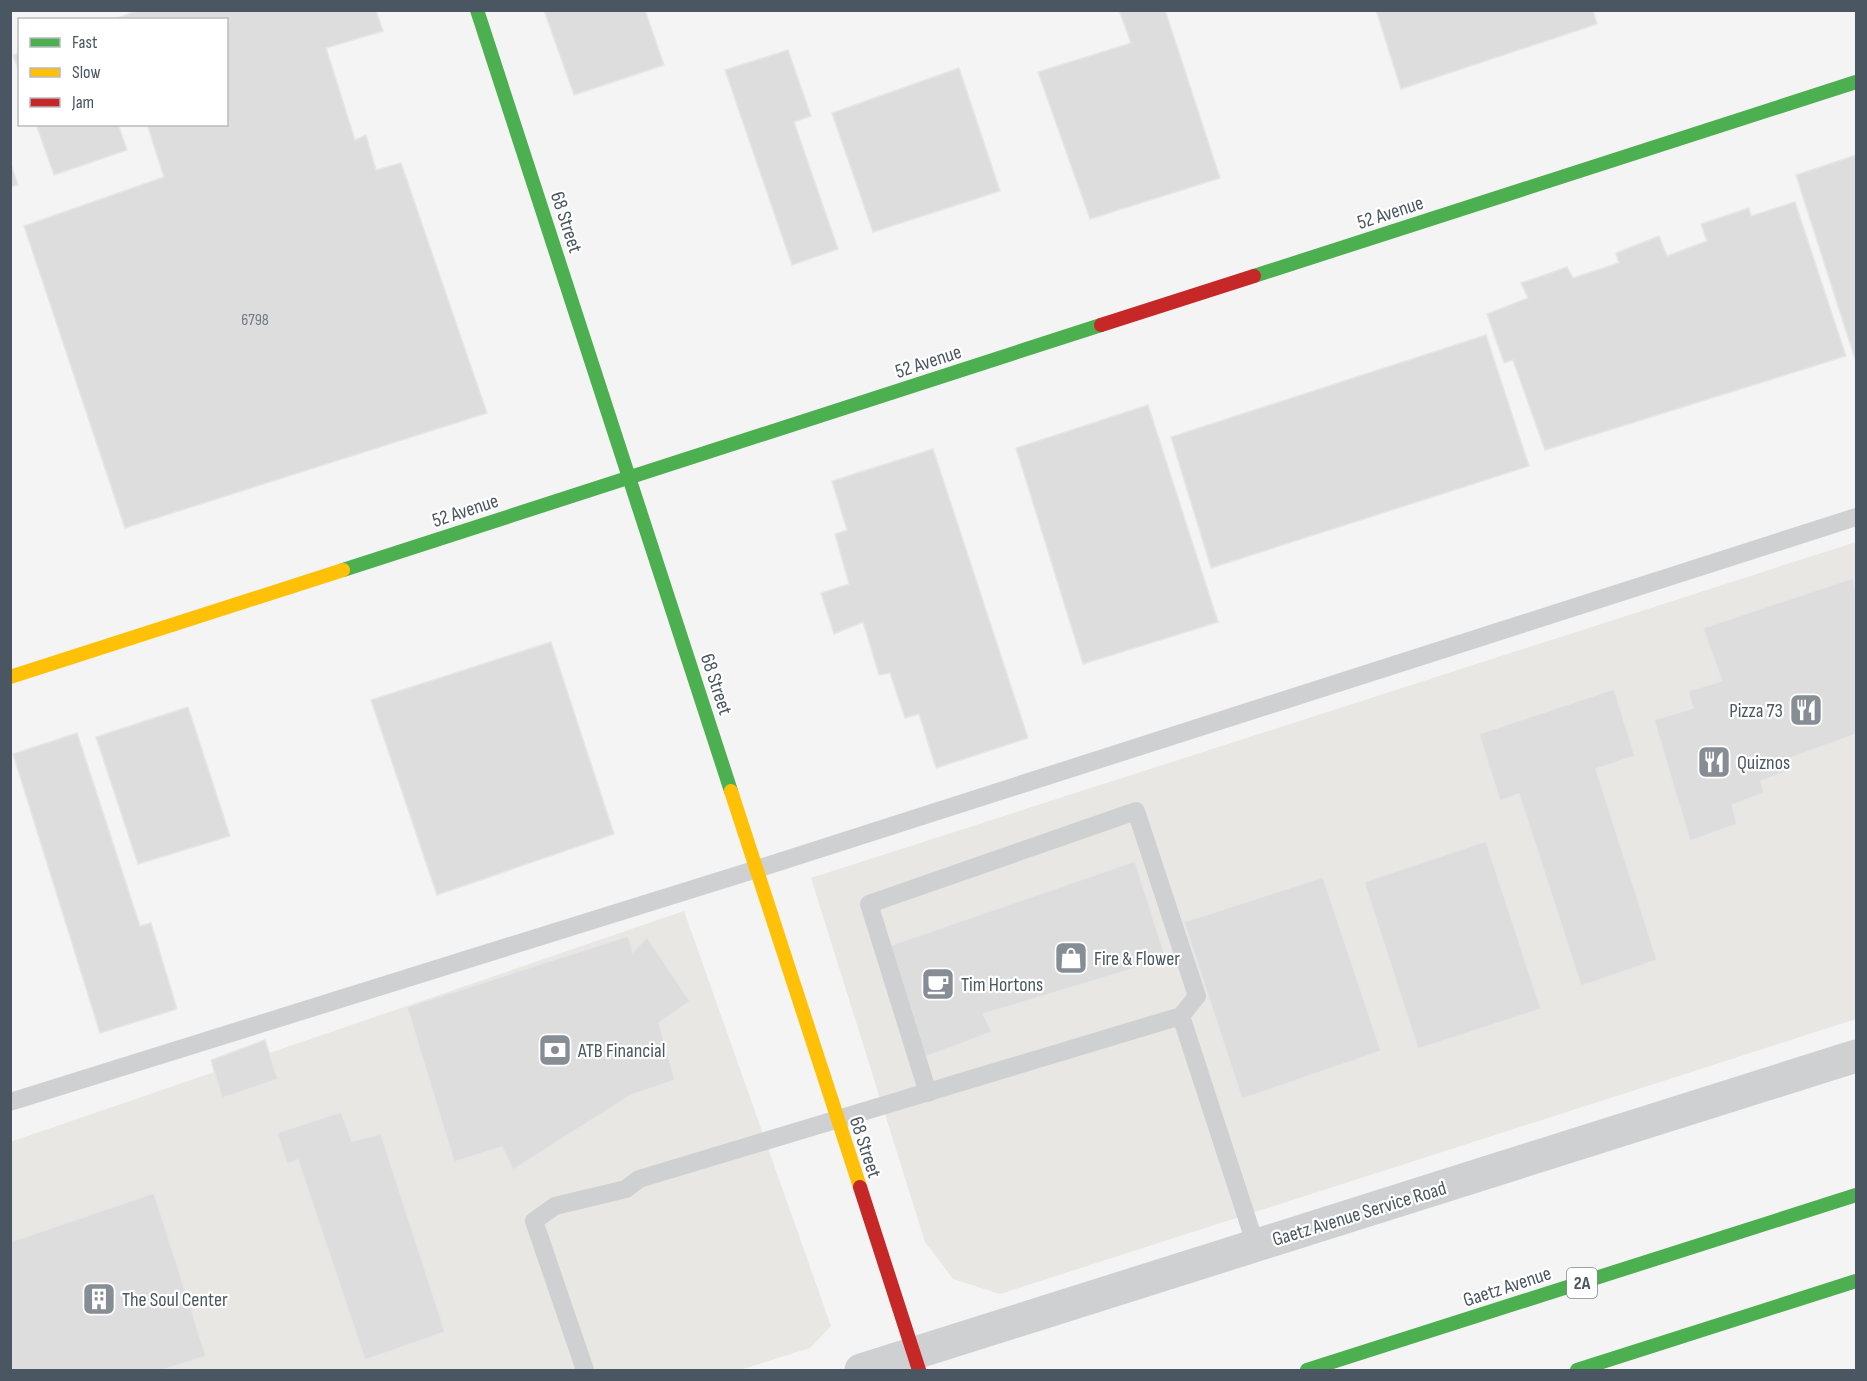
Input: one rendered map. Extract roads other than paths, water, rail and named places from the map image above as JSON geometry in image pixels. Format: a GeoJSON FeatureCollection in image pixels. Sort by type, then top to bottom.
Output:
{"type":"FeatureCollection","features":[{"type":"Feature","properties":{"kind":"street","name":"68 Street"},"geometry":{"type":"LineString","coordinates":[[477,10],[916,1362]]}},
{"type":"Feature","properties":{"kind":"street","name":"52 Avenue"},"geometry":{"type":"LineString","coordinates":[[10,677],[1857,82]]}},
{"type":"Feature","properties":{"kind":"street","name":"Gaetz Avenue Service Road"},"geometry":{"type":"LineString","coordinates":[[861,1371],[916,1362],[1256,1246],[1857,1056]]}},
{"type":"Feature","properties":{"kind":"street","name":"Gaetz Avenue"},"geometry":{"type":"LineString","coordinates":[[1307,1371],[1857,1195]]}},
{"type":"Feature","properties":{"kind":"street"},"geometry":{"type":"LineString","coordinates":[[1577,1371],[1857,1281]]}},
{"type":"Feature","properties":{"kind":"lane"},"geometry":{"type":"LineString","coordinates":[[10,1102],[757,869],[1857,517]]}},
{"type":"Feature","properties":{"kind":"lane"},"geometry":{"type":"LineString","coordinates":[[585,1371],[534,1221],[555,1206],[626,1189],[639,1179],[928,1094],[1181,1016],[1197,996],[1136,811],[869,904],[928,1094]]}},
{"type":"Feature","properties":{"kind":"lane"},"geometry":{"type":"LineString","coordinates":[[1181,1016],[1256,1246]]}},
{"type":"Feature","properties":{"kind":"place","name":"Pizza 73"},"geometry":{"type":"Point","coordinates":[1806,710]}},
{"type":"Feature","properties":{"kind":"place","name":"Quiznos"},"geometry":{"type":"Point","coordinates":[1714,762]}},
{"type":"Feature","properties":{"kind":"place","name":"Fire & Flower"},"geometry":{"type":"Point","coordinates":[1071,958]}},
{"type":"Feature","properties":{"kind":"place","name":"Tim Hortons"},"geometry":{"type":"Point","coordinates":[938,984]}},
{"type":"Feature","properties":{"kind":"place","name":"ATB Financial"},"geometry":{"type":"Point","coordinates":[555,1050]}},
{"type":"Feature","properties":{"kind":"place","name":"The Soul Center"},"geometry":{"type":"Point","coordinates":[99,1299]}}]}
